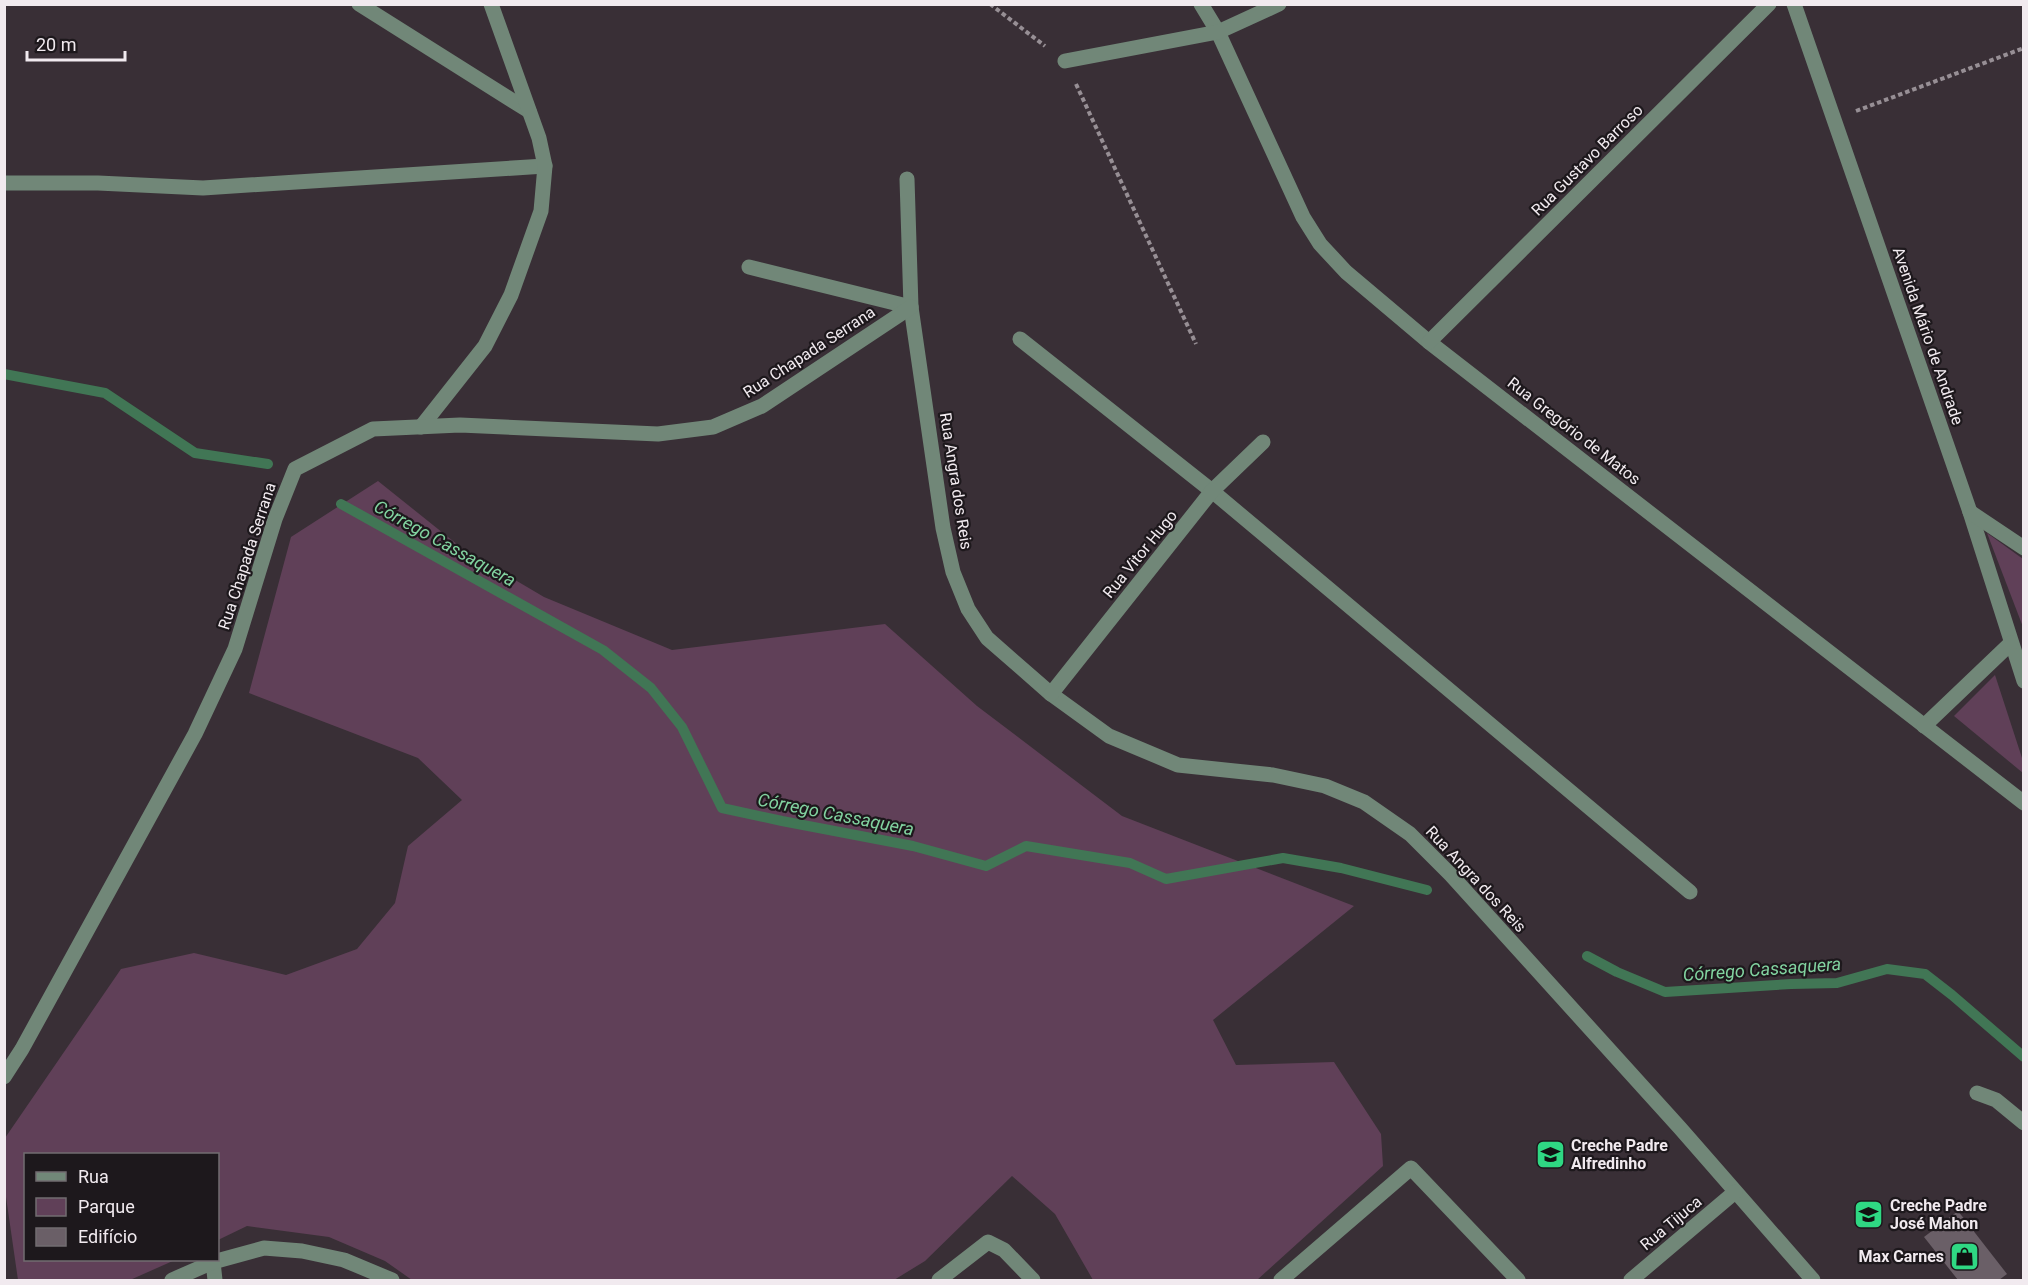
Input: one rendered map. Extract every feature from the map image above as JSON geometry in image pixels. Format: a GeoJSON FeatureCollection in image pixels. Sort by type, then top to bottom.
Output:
{"type":"FeatureCollection","features":[{"type":"Feature","properties":{"kind":"street"},"geometry":{"type":"LineString","coordinates":[[359,4],[529,111]]}},
{"type":"Feature","properties":{"kind":"street"},"geometry":{"type":"LineString","coordinates":[[420,427],[484,346],[511,295],[541,211],[545,166],[539,138],[491,4]]}},
{"type":"Feature","properties":{"kind":"street","name":"Rua Gregório de Matos"},"geometry":{"type":"LineString","coordinates":[[1201,4],[1218,32],[1303,218],[1320,244],[1346,272],[1430,342],[2024,803]]}},
{"type":"Feature","properties":{"kind":"street"},"geometry":{"type":"LineString","coordinates":[[1065,61],[1218,32],[1279,4]]}},
{"type":"Feature","properties":{"kind":"street","name":"Rua Gustavo Barroso"},"geometry":{"type":"LineString","coordinates":[[1430,342],[1769,4]]}},
{"type":"Feature","properties":{"kind":"street","name":"Avenida Mário de Andrade"},"geometry":{"type":"LineString","coordinates":[[1794,4],[1970,512],[2024,681]]}},
{"type":"Feature","properties":{"kind":"street"},"geometry":{"type":"LineString","coordinates":[[4,183],[98,183],[203,188],[545,166]]}},
{"type":"Feature","properties":{"kind":"street","name":"Rua Angra dos Reis"},"geometry":{"type":"LineString","coordinates":[[907,179],[911,307],[943,528],[953,572],[968,609],[987,638],[1051,694],[1109,736],[1178,765],[1274,775],[1325,786],[1364,802],[1401,828],[1451,875],[1680,1128],[1813,1281]]}},
{"type":"Feature","properties":{"kind":"street"},"geometry":{"type":"LineString","coordinates":[[749,267],[911,307]]}},
{"type":"Feature","properties":{"kind":"street","name":"Rua Chapada Serrana"},"geometry":{"type":"LineString","coordinates":[[4,1077],[61,980],[205,713],[235,649],[275,519],[295,469],[373,429],[460,425],[658,434],[713,427],[762,406],[911,307]]}},
{"type":"Feature","properties":{"kind":"street"},"geometry":{"type":"LineString","coordinates":[[1020,339],[1212,491],[1690,892]]}},
{"type":"Feature","properties":{"kind":"street","name":"Rua Vitor Hugo"},"geometry":{"type":"LineString","coordinates":[[1051,694],[1212,491],[1263,442]]}},
{"type":"Feature","properties":{"kind":"street"},"geometry":{"type":"LineString","coordinates":[[1970,512],[2024,548]]}},
{"type":"Feature","properties":{"kind":"street"},"geometry":{"type":"LineString","coordinates":[[1924,726],[2012,643]]}},
{"type":"Feature","properties":{"kind":"street"},"geometry":{"type":"LineString","coordinates":[[1977,1093],[1996,1100],[2024,1123]]}},
{"type":"Feature","properties":{"kind":"street"},"geometry":{"type":"LineString","coordinates":[[1281,1281],[1411,1168],[1518,1281]]}},
{"type":"Feature","properties":{"kind":"street","name":"Rua Tijuca"},"geometry":{"type":"LineString","coordinates":[[1631,1281],[1735,1192]]}},
{"type":"Feature","properties":{"kind":"street"},"geometry":{"type":"LineString","coordinates":[[939,1281],[988,1242],[1004,1250],[1033,1281]]}},
{"type":"Feature","properties":{"kind":"street"},"geometry":{"type":"LineString","coordinates":[[219,1260],[264,1248],[302,1251],[344,1260],[392,1281]]}},
{"type":"Feature","properties":{"kind":"street"},"geometry":{"type":"LineString","coordinates":[[172,1281],[217,1261]]}},
{"type":"Feature","properties":{"kind":"street"},"geometry":{"type":"LineString","coordinates":[[213,1262],[215,1281]]}},
{"type":"Feature","properties":{"kind":"path"},"geometry":{"type":"LineString","coordinates":[[990,4],[1065,61],[1196,344]]}},
{"type":"Feature","properties":{"kind":"path"},"geometry":{"type":"LineString","coordinates":[[1834,119],[2024,48]]}},
{"type":"Feature","properties":{"kind":"green space"},"geometry":{"type":"Polygon","coordinates":[[[378,481],[463,549],[544,597],[672,650],[885,624],[977,706],[1122,816],[1354,906],[1213,1020],[1236,1065],[1334,1062],[1381,1134],[1383,1166],[1257,1280],[1093,1280],[1055,1214],[1012,1176],[925,1261],[894,1280],[412,1280],[385,1261],[329,1237],[247,1226],[219,1240],[219,1153],[24,1153],[24,1261],[173,1261],[130,1280],[18,1280],[5,1190],[5,1138],[121,969],[194,953],[286,975],[357,949],[395,903],[408,846],[462,800],[418,758],[249,693],[291,537],[378,481]]]}},
{"type":"Feature","properties":{"kind":"green space"},"geometry":{"type":"Polygon","coordinates":[[[1987,533],[2023,559],[2023,627],[1987,533]]]}},
{"type":"Feature","properties":{"kind":"green space"},"geometry":{"type":"Polygon","coordinates":[[[1995,675],[2023,761],[2023,773],[1954,716],[1995,675]]]}},
{"type":"Feature","properties":{"kind":"building","name":"Max Carnes"},"geometry":{"type":"Polygon","coordinates":[[[1958,1211],[2007,1274],[1999,1280],[1958,1280],[1924,1237],[1958,1211]]]}},
{"type":"Feature","properties":{"kind":"waterway","name":"Córrego Cassaquera"},"geometry":{"type":"LineString","coordinates":[[4,374],[105,393],[195,453],[268,464]]}},
{"type":"Feature","properties":{"kind":"waterway","name":"Córrego Cassaquera"},"geometry":{"type":"LineString","coordinates":[[341,504],[603,650],[651,688],[682,727],[722,808],[913,846],[986,866],[1026,846],[1130,863],[1166,879],[1283,858],[1341,868],[1427,890]]}},
{"type":"Feature","properties":{"kind":"waterway","name":"Córrego Cassaquera"},"geometry":{"type":"LineString","coordinates":[[1587,956],[1617,972],[1665,992],[1837,983],[1887,969],[1925,974],[2024,1057]]}},
{"type":"Feature","properties":{"kind":"place","name":"Creche Padre Alfredinho"},"geometry":{"type":"Point","coordinates":[1550,1154]}},
{"type":"Feature","properties":{"kind":"place","name":"Creche Padre José Mahon"},"geometry":{"type":"Point","coordinates":[1869,1214]}},
{"type":"Feature","properties":{"kind":"place","name":"Max Carnes"},"geometry":{"type":"Point","coordinates":[1965,1256]}}]}
